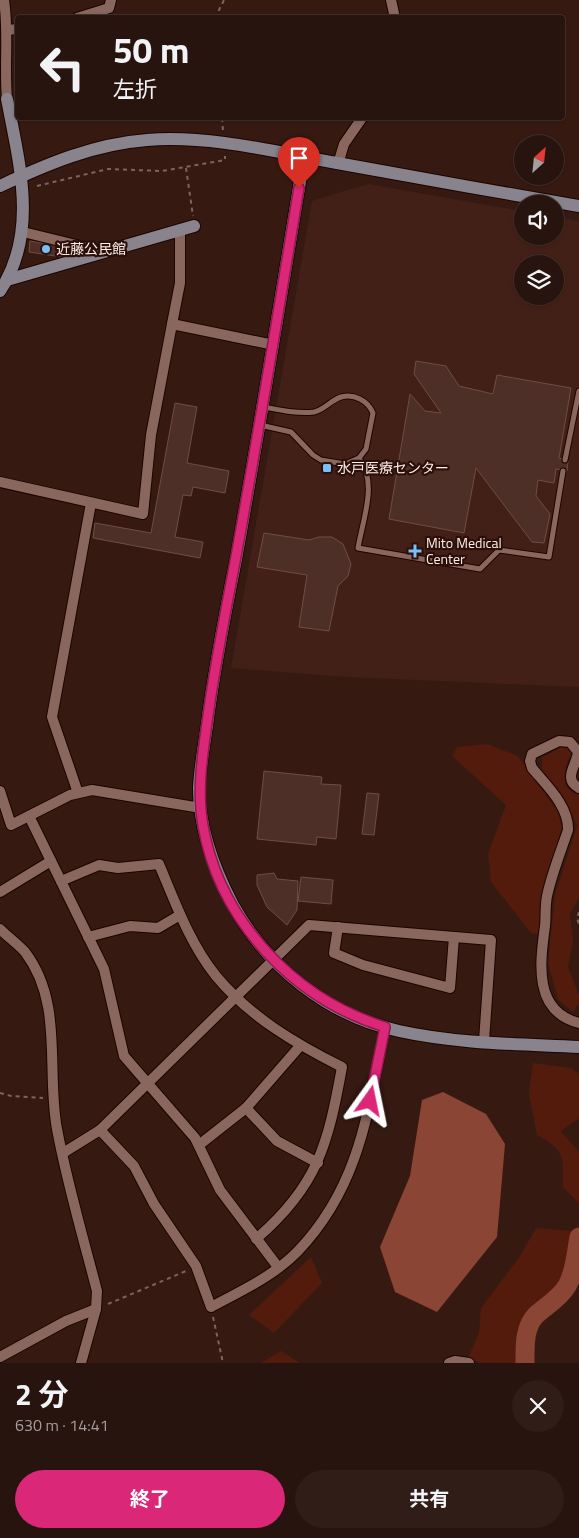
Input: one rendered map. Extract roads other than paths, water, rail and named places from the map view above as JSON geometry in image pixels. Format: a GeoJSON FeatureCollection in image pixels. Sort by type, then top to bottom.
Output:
{"type":"FeatureCollection","features":[{"type":"Feature","properties":{"kind":"street"},"geometry":{"type":"LineString","coordinates":[[4,0],[12,30],[2,72],[20,177],[23,232],[17,257],[4,286]]}},
{"type":"Feature","properties":{"kind":"street"},"geometry":{"type":"LineString","coordinates":[[87,15],[109,8],[111,0]]}},
{"type":"Feature","properties":{"kind":"street"},"geometry":{"type":"LineString","coordinates":[[391,0],[394,15]]}},
{"type":"Feature","properties":{"kind":"street"},"geometry":{"type":"LineString","coordinates":[[338,164],[344,144],[361,120]]}},
{"type":"Feature","properties":{"kind":"street"},"geometry":{"type":"LineString","coordinates":[[0,186],[67,157],[118,144],[177,140],[224,144],[304,157],[579,206]]}},
{"type":"Feature","properties":{"kind":"street"},"geometry":{"type":"LineString","coordinates":[[304,157],[274,345],[211,695],[201,764],[201,808],[212,860],[225,890],[252,934],[274,961],[322,999],[358,1018],[385,1027],[418,1034],[484,1041],[579,1047]]}},
{"type":"Feature","properties":{"kind":"street"},"geometry":{"type":"LineString","coordinates":[[4,286],[106,252],[194,226]]}},
{"type":"Feature","properties":{"kind":"street"},"geometry":{"type":"LineString","coordinates":[[0,482],[143,514],[151,435],[180,283],[180,230]]}},
{"type":"Feature","properties":{"kind":"street"},"geometry":{"type":"LineString","coordinates":[[23,232],[106,252]]}},
{"type":"Feature","properties":{"kind":"street"},"geometry":{"type":"LineString","coordinates":[[172,324],[274,345]]}},
{"type":"Feature","properties":{"kind":"street"},"geometry":{"type":"LineString","coordinates":[[78,793],[52,717],[91,502]]}},
{"type":"Feature","properties":{"kind":"street"},"geometry":{"type":"LineString","coordinates":[[579,788],[570,778],[570,772],[578,752],[570,742],[559,740],[532,754],[530,761],[532,768],[563,807],[568,820],[568,830],[547,896],[540,966],[548,1001],[554,1010],[561,1016],[579,1023]]}},
{"type":"Feature","properties":{"kind":"street"},"geometry":{"type":"LineString","coordinates":[[0,790],[11,825],[70,795],[92,790],[201,808]]}},
{"type":"Feature","properties":{"kind":"street"},"geometry":{"type":"LineString","coordinates":[[30,816],[104,969],[124,1056],[199,1145],[220,1190],[278,1267]]}},
{"type":"Feature","properties":{"kind":"street"},"geometry":{"type":"LineString","coordinates":[[0,892],[51,861]]}},
{"type":"Feature","properties":{"kind":"street"},"geometry":{"type":"LineString","coordinates":[[61,881],[99,865],[118,868],[158,864],[180,915],[215,975],[259,1017],[300,1046],[342,1067],[331,1124],[318,1162],[304,1188],[272,1225],[256,1239]]}},
{"type":"Feature","properties":{"kind":"street"},"geometry":{"type":"LineString","coordinates":[[88,937],[130,926],[158,928],[180,915]]}},
{"type":"Feature","properties":{"kind":"street"},"geometry":{"type":"LineString","coordinates":[[63,1153],[100,1130],[309,925],[491,940],[484,1041]]}},
{"type":"Feature","properties":{"kind":"street"},"geometry":{"type":"LineString","coordinates":[[338,928],[334,953],[363,964],[450,988],[454,937]]}},
{"type":"Feature","properties":{"kind":"street"},"geometry":{"type":"LineString","coordinates":[[0,929],[25,952],[42,983],[51,1034],[52,1098],[63,1153],[97,1291],[96,1309],[81,1363]]}},
{"type":"Feature","properties":{"kind":"street"},"geometry":{"type":"LineString","coordinates":[[100,1130],[134,1166],[154,1204],[196,1266],[212,1307],[278,1267],[297,1252],[325,1218],[346,1182],[363,1138],[385,1027]]}},
{"type":"Feature","properties":{"kind":"street"},"geometry":{"type":"LineString","coordinates":[[199,1145],[246,1108],[300,1046]]}},
{"type":"Feature","properties":{"kind":"street"},"geometry":{"type":"LineString","coordinates":[[246,1108],[277,1140],[318,1162]]}},
{"type":"Feature","properties":{"kind":"street"},"geometry":{"type":"LineString","coordinates":[[0,1356],[66,1321],[96,1309]]}},
{"type":"Feature","properties":{"kind":"street"},"geometry":{"type":"LineString","coordinates":[[449,1363],[455,1361],[469,1363]]}},
{"type":"Feature","properties":{"kind":"lane"},"geometry":{"type":"LineString","coordinates":[[565,460],[579,391]]}},
{"type":"Feature","properties":{"kind":"lane"},"geometry":{"type":"LineString","coordinates":[[260,425],[291,432],[314,455],[322,460],[345,464],[359,458],[366,449],[373,413],[371,408],[359,398],[341,397],[316,412],[297,413],[263,406]]}},
{"type":"Feature","properties":{"kind":"lane"},"geometry":{"type":"LineString","coordinates":[[359,458],[364,465],[369,481],[358,548],[480,569],[499,550],[549,557],[563,471]]}},
{"type":"Feature","properties":{"kind":"waterway"},"geometry":{"type":"LineString","coordinates":[[525,1363],[526,1338],[529,1325],[536,1315],[564,1291],[570,1281],[574,1269],[579,1237]]}},
{"type":"Feature","properties":{"kind":"place","name":"近藤公民館"},"geometry":{"type":"Point","coordinates":[46,249]}},
{"type":"Feature","properties":{"kind":"place","name":"水戸医療センター"},"geometry":{"type":"Point","coordinates":[327,468]}},
{"type":"Feature","properties":{"kind":"place","name":"Mito Medical Center"},"geometry":{"type":"Point","coordinates":[415,551]}}]}
